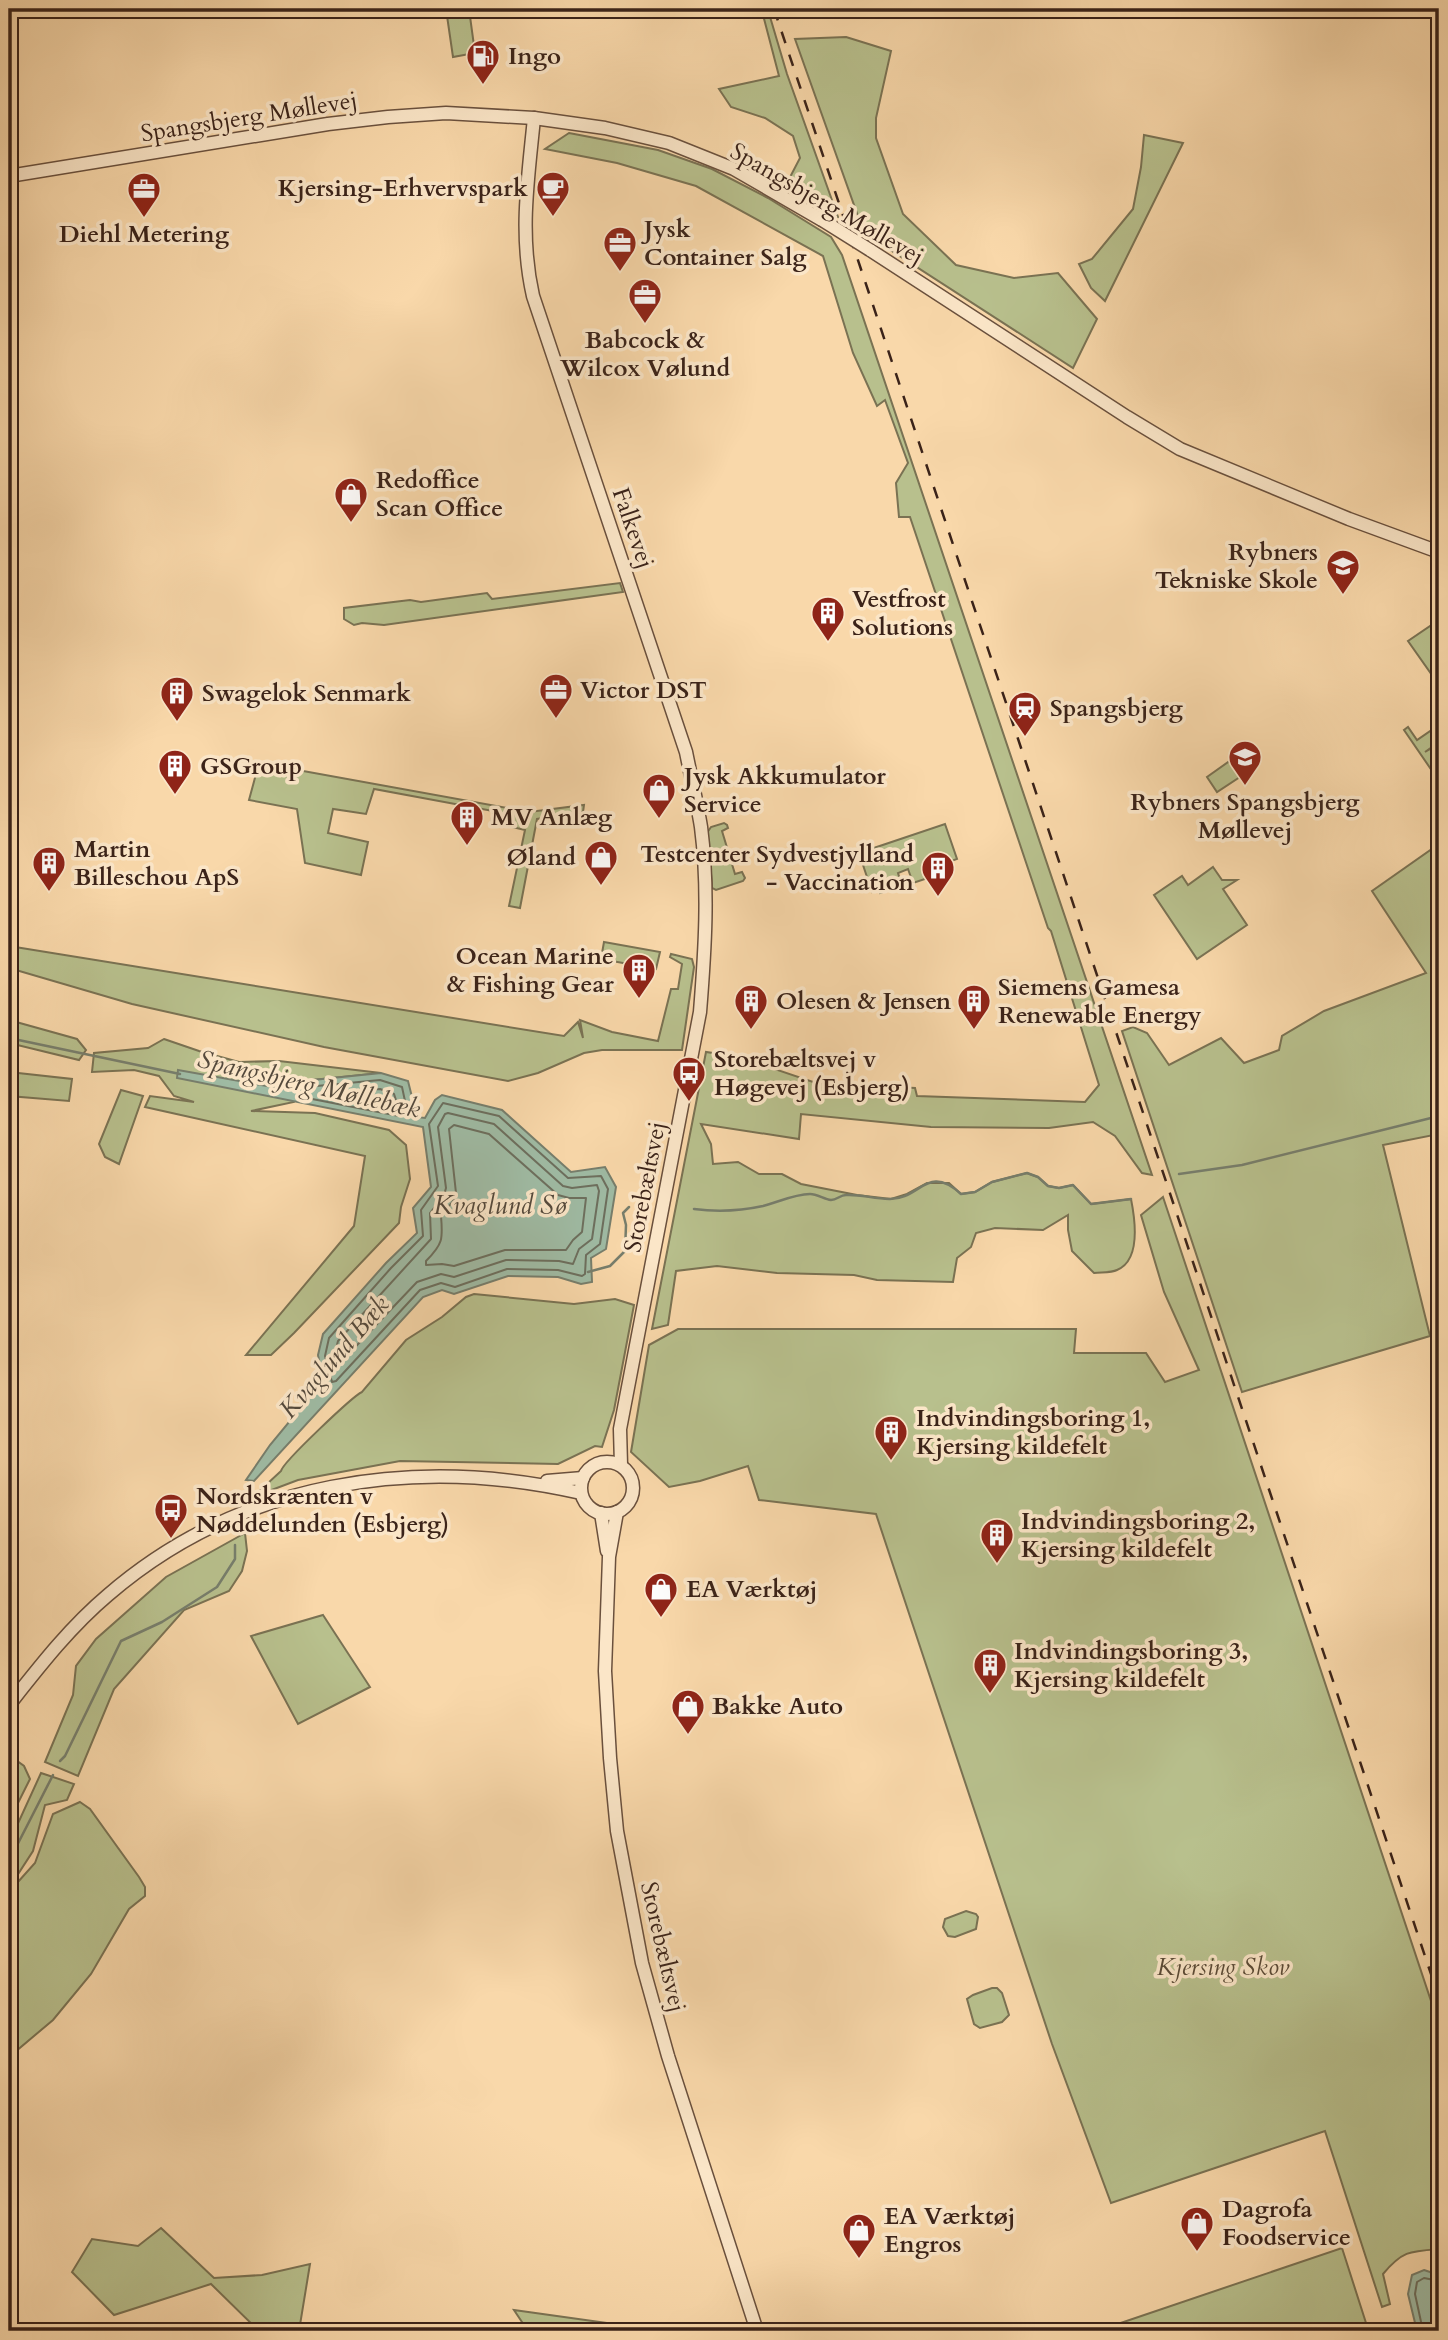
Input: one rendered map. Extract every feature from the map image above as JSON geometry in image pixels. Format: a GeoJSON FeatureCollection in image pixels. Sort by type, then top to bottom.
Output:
{"type":"FeatureCollection","features":[{"type":"Feature","properties":{"kind":"street","name":"Spangsbjerg Møllevej"},"geometry":{"type":"LineString","coordinates":[[9,176],[328,124],[446,113],[534,118],[605,128],[668,143],[734,169],[822,220],[1180,449],[1310,504],[1439,552]]}},
{"type":"Feature","properties":{"kind":"street","name":"Falkevej"},"geometry":{"type":"LineString","coordinates":[[534,118],[525,217],[527,270],[541,323],[686,752],[701,826],[705,867],[705,953]]}},
{"type":"Feature","properties":{"kind":"street","name":"Storebæltsvej"},"geometry":{"type":"LineString","coordinates":[[621,1465],[620,1429],[696,1032],[705,953]]}},
{"type":"Feature","properties":{"kind":"street","name":"Storebæltsvej"},"geometry":{"type":"LineString","coordinates":[[606,1461],[620,1429]]}},
{"type":"Feature","properties":{"kind":"street"},"geometry":{"type":"LineString","coordinates":[[606,1461],[621,1465],[633,1485],[628,1503],[617,1512],[601,1513],[588,1506],[581,1493],[583,1478],[592,1466],[606,1461]]}},
{"type":"Feature","properties":{"kind":"street"},"geometry":{"type":"LineString","coordinates":[[9,1705],[62,1640],[108,1595],[161,1555],[234,1516],[302,1493],[371,1480],[422,1476],[533,1483],[581,1493]]}},
{"type":"Feature","properties":{"kind":"street"},"geometry":{"type":"LineString","coordinates":[[533,1483],[583,1478]]}},
{"type":"Feature","properties":{"kind":"street","name":"Storebæltsvej"},"geometry":{"type":"LineString","coordinates":[[617,1512],[608,1557],[605,1671],[617,1831],[642,1963],[668,2056],[757,2331]]}},
{"type":"Feature","properties":{"kind":"street","name":"Storebæltsvej"},"geometry":{"type":"LineString","coordinates":[[601,1513],[608,1557]]}},
{"type":"Feature","properties":{"kind":"green space"},"geometry":{"type":"Polygon","coordinates":[[[446,9],[469,9],[475,53],[453,57],[446,9]]]}},
{"type":"Feature","properties":{"kind":"green space"},"geometry":{"type":"Polygon","coordinates":[[[768,10],[787,74],[838,217],[787,183],[800,158],[793,136],[765,118],[731,107],[719,89],[779,76],[762,11],[768,10]]]}},
{"type":"Feature","properties":{"kind":"green space"},"geometry":{"type":"Polygon","coordinates":[[[846,37],[891,51],[876,118],[876,138],[903,214],[956,265],[1014,278],[1058,273],[1097,319],[1073,368],[864,233],[795,39],[846,37]]]}},
{"type":"Feature","properties":{"kind":"green space"},"geometry":{"type":"Polygon","coordinates":[[[569,133],[658,150],[712,169],[768,198],[831,237],[842,255],[1152,1175],[1142,1173],[1115,1136],[1093,1122],[1049,1128],[931,1127],[801,1114],[799,1139],[701,1124],[711,1144],[713,1164],[738,1162],[759,1174],[782,1174],[801,1184],[891,1199],[927,1183],[949,1183],[961,1194],[975,1192],[992,1182],[1027,1173],[1038,1177],[1048,1186],[1059,1188],[1073,1185],[1091,1204],[1131,1199],[1135,1228],[1133,1248],[1125,1265],[1117,1270],[1094,1273],[1072,1251],[1068,1215],[1043,1230],[995,1228],[976,1233],[971,1247],[957,1258],[953,1282],[877,1280],[854,1275],[777,1273],[717,1266],[676,1271],[668,1325],[652,1329],[706,1052],[739,1057],[816,1083],[915,1088],[917,1096],[1085,1102],[1099,1085],[1051,931],[910,517],[899,517],[896,483],[908,463],[885,400],[877,406],[853,353],[823,256],[696,186],[617,163],[545,149],[569,133]]]}},
{"type":"Feature","properties":{"kind":"green space"},"geometry":{"type":"Polygon","coordinates":[[[1144,135],[1183,143],[1105,301],[1091,288],[1079,264],[1092,259],[1133,209],[1144,135]]]}},
{"type":"Feature","properties":{"kind":"green space"},"geometry":{"type":"Polygon","coordinates":[[[620,583],[623,592],[384,625],[354,625],[344,619],[344,608],[487,593],[492,599],[620,583]]]}},
{"type":"Feature","properties":{"kind":"green space"},"geometry":{"type":"Polygon","coordinates":[[[1439,620],[1439,685],[1408,641],[1439,620]]]}},
{"type":"Feature","properties":{"kind":"green space"},"geometry":{"type":"Polygon","coordinates":[[[1439,725],[1439,742],[1425,752],[1439,744],[1439,781],[1404,730],[1408,727],[1417,740],[1439,725]]]}},
{"type":"Feature","properties":{"kind":"green space"},"geometry":{"type":"Polygon","coordinates":[[[1238,755],[1249,771],[1217,792],[1207,777],[1238,755]]]}},
{"type":"Feature","properties":{"kind":"green space"},"geometry":{"type":"Polygon","coordinates":[[[259,763],[529,812],[584,805],[583,812],[537,819],[520,908],[509,906],[525,830],[491,822],[493,811],[374,789],[366,814],[333,809],[328,833],[368,842],[361,875],[305,863],[297,809],[249,800],[259,763]]]}},
{"type":"Feature","properties":{"kind":"green space"},"geometry":{"type":"Polygon","coordinates":[[[724,823],[728,828],[722,831],[735,874],[742,872],[745,878],[716,890],[712,888],[707,833],[711,827],[724,823]]]}},
{"type":"Feature","properties":{"kind":"green space"},"geometry":{"type":"Polygon","coordinates":[[[945,824],[957,859],[943,864],[946,872],[913,883],[908,869],[898,873],[902,886],[880,893],[879,890],[872,892],[859,853],[945,824]]]}},
{"type":"Feature","properties":{"kind":"green space"},"geometry":{"type":"Polygon","coordinates":[[[1439,844],[1439,1134],[1383,1145],[1430,1336],[1242,1392],[1122,1031],[1133,1027],[1147,1033],[1169,1065],[1221,1038],[1244,1063],[1279,1050],[1282,1036],[1324,1011],[1426,973],[1372,891],[1439,844]]]}},
{"type":"Feature","properties":{"kind":"green space"},"geometry":{"type":"Polygon","coordinates":[[[1213,867],[1222,880],[1237,880],[1223,889],[1247,925],[1197,959],[1154,895],[1182,876],[1188,885],[1213,867]]]}},
{"type":"Feature","properties":{"kind":"green space"},"geometry":{"type":"Polygon","coordinates":[[[604,942],[660,952],[656,969],[601,959],[604,942]]]}},
{"type":"Feature","properties":{"kind":"green space"},"geometry":{"type":"Polygon","coordinates":[[[9,946],[564,1036],[578,1022],[583,1038],[580,1020],[612,1032],[658,1041],[671,989],[678,989],[682,964],[670,957],[671,954],[692,959],[694,967],[682,1050],[602,1050],[584,1053],[538,1073],[508,1081],[324,1047],[132,1004],[9,968],[9,946]]]}},
{"type":"Feature","properties":{"kind":"green space"},"geometry":{"type":"Polygon","coordinates":[[[9,1020],[77,1039],[86,1050],[79,1060],[9,1043],[9,1020]]]}},
{"type":"Feature","properties":{"kind":"green space"},"geometry":{"type":"Polygon","coordinates":[[[164,1039],[239,1062],[279,1061],[381,1073],[303,1081],[294,1102],[251,1111],[315,1113],[389,1130],[406,1145],[410,1179],[399,1223],[271,1355],[246,1355],[354,1226],[365,1156],[145,1107],[150,1096],[194,1102],[174,1096],[159,1076],[134,1070],[92,1072],[94,1053],[148,1048],[164,1039]]]}},
{"type":"Feature","properties":{"kind":"green space"},"geometry":{"type":"Polygon","coordinates":[[[9,1072],[72,1079],[69,1101],[9,1096],[9,1072]]]}},
{"type":"Feature","properties":{"kind":"green space"},"geometry":{"type":"Polygon","coordinates":[[[121,1090],[143,1096],[119,1164],[105,1157],[99,1144],[121,1090]]]}},
{"type":"Feature","properties":{"kind":"green space","name":"Kjersing Skov"},"geometry":{"type":"Polygon","coordinates":[[[1163,1197],[1439,2025],[1439,2249],[1407,2254],[1390,2266],[1383,2274],[1390,2304],[1382,2307],[1325,2131],[1111,2203],[1052,2044],[876,1514],[759,1500],[748,1466],[700,1481],[669,1487],[631,1452],[649,1345],[678,1329],[1076,1329],[1074,1353],[1146,1353],[1165,1382],[1199,1370],[1164,1292],[1141,1215],[1163,1197]]]}},
{"type":"Feature","properties":{"kind":"green space"},"geometry":{"type":"Polygon","coordinates":[[[474,1294],[574,1304],[615,1299],[634,1305],[614,1410],[602,1447],[595,1446],[558,1464],[400,1461],[298,1480],[253,1497],[281,1471],[293,1455],[362,1392],[406,1340],[474,1294]]]}},
{"type":"Feature","properties":{"kind":"green space"},"geometry":{"type":"Polygon","coordinates":[[[245,1533],[247,1551],[242,1571],[229,1591],[184,1610],[114,1689],[78,1776],[45,1762],[73,1695],[76,1666],[96,1639],[166,1577],[245,1533]]]}},
{"type":"Feature","properties":{"kind":"green space"},"geometry":{"type":"Polygon","coordinates":[[[323,1615],[370,1687],[298,1724],[251,1636],[323,1615]]]}},
{"type":"Feature","properties":{"kind":"green space"},"geometry":{"type":"Polygon","coordinates":[[[9,1755],[24,1766],[30,1779],[9,1821],[9,1755]]]}},
{"type":"Feature","properties":{"kind":"green space"},"geometry":{"type":"Polygon","coordinates":[[[41,1773],[74,1784],[67,1800],[45,1805],[33,1851],[9,1888],[9,1843],[41,1773]]]}},
{"type":"Feature","properties":{"kind":"green space"},"geometry":{"type":"Polygon","coordinates":[[[80,1802],[90,1809],[139,1877],[145,1887],[145,1896],[129,1909],[91,1974],[53,2020],[9,2057],[9,1892],[35,1863],[53,1814],[80,1802]]]}},
{"type":"Feature","properties":{"kind":"green space"},"geometry":{"type":"Polygon","coordinates":[[[966,1911],[978,1917],[976,1929],[955,1937],[948,1936],[943,1927],[945,1919],[966,1911]]]}},
{"type":"Feature","properties":{"kind":"green space"},"geometry":{"type":"Polygon","coordinates":[[[997,1988],[1002,1993],[1009,2015],[1002,2022],[980,2028],[974,2024],[967,1999],[997,1988]]]}},
{"type":"Feature","properties":{"kind":"green space"},"geometry":{"type":"Polygon","coordinates":[[[161,2228],[214,2278],[262,2275],[310,2264],[299,2331],[259,2331],[211,2284],[114,2315],[72,2272],[92,2239],[138,2246],[161,2228]]]}},
{"type":"Feature","properties":{"kind":"green space"},"geometry":{"type":"Polygon","coordinates":[[[1342,2248],[1367,2326],[1364,2331],[1097,2331],[1342,2248]]]}},
{"type":"Feature","properties":{"kind":"green space"},"geometry":{"type":"Polygon","coordinates":[[[514,2310],[664,2331],[528,2331],[514,2310]]]}},
{"type":"Feature","properties":{"kind":"water","name":"Kvaglund Sø"},"geometry":{"type":"Polygon","coordinates":[[[178,1070],[289,1090],[303,1081],[381,1073],[408,1081],[413,1101],[408,1116],[425,1118],[435,1100],[442,1095],[502,1110],[571,1172],[605,1167],[616,1187],[606,1249],[591,1258],[592,1282],[581,1284],[558,1277],[508,1276],[454,1294],[442,1290],[423,1297],[254,1481],[246,1480],[270,1445],[323,1381],[318,1355],[323,1334],[386,1263],[417,1233],[413,1208],[431,1187],[423,1127],[177,1078],[178,1070]]]}},
{"type":"Feature","properties":{"kind":"water"},"geometry":{"type":"Polygon","coordinates":[[[1424,2270],[1439,2275],[1439,2331],[1417,2331],[1408,2294],[1412,2275],[1424,2270]]]}},
{"type":"Feature","properties":{"kind":"waterway","name":"Spangsbjerg Møllebæk"},"geometry":{"type":"LineString","coordinates":[[9,1038],[180,1074]]}},
{"type":"Feature","properties":{"kind":"waterway","name":"Spangsbjerg Møllebæk"},"geometry":{"type":"LineString","coordinates":[[1179,1174],[1242,1165],[1439,1116]]}},
{"type":"Feature","properties":{"kind":"waterway","name":"Spangsbjerg Møllebæk"},"geometry":{"type":"LineString","coordinates":[[694,1209],[746,1209],[810,1194],[831,1200],[844,1195],[900,1198],[931,1182],[949,1185],[961,1194],[975,1192],[992,1182],[1027,1173],[1038,1177],[1048,1186],[1059,1188],[1073,1185],[1091,1204],[1131,1199]]}},
{"type":"Feature","properties":{"kind":"waterway","name":"Spangsbjerg Møllebæk"},"geometry":{"type":"LineString","coordinates":[[588,1272],[610,1266],[625,1251],[626,1225],[623,1213],[629,1207]]}},
{"type":"Feature","properties":{"kind":"waterway","name":"Kvaglund Bæk"},"geometry":{"type":"LineString","coordinates":[[60,1761],[65,1756],[121,1641],[162,1622],[217,1587],[235,1559],[235,1545]]}},
{"type":"Feature","properties":{"kind":"waterway","name":"Kvaglund Bæk"},"geometry":{"type":"LineString","coordinates":[[9,1861],[53,1775]]}},
{"type":"Feature","properties":{"kind":"railway"},"geometry":{"type":"LineString","coordinates":[[774,9],[1439,1998]]}},
{"type":"Feature","properties":{"kind":"place","name":"Ingo"},"geometry":{"type":"Point","coordinates":[483,86]}},
{"type":"Feature","properties":{"kind":"place","name":"Kjersing-Erhvervspark"},"geometry":{"type":"Point","coordinates":[553,218]}},
{"type":"Feature","properties":{"kind":"place","name":"Diehl Metering"},"geometry":{"type":"Point","coordinates":[144,219]}},
{"type":"Feature","properties":{"kind":"place","name":"Jysk Container Salg"},"geometry":{"type":"Point","coordinates":[620,273]}},
{"type":"Feature","properties":{"kind":"place","name":"Babcock & Wilcox Vølund"},"geometry":{"type":"Point","coordinates":[645,325]}},
{"type":"Feature","properties":{"kind":"place","name":"Redoffice Scan Office"},"geometry":{"type":"Point","coordinates":[351,524]}},
{"type":"Feature","properties":{"kind":"place","name":"Rybners Tekniske Skole"},"geometry":{"type":"Point","coordinates":[1343,596]}},
{"type":"Feature","properties":{"kind":"place","name":"Vestfrost Solutions"},"geometry":{"type":"Point","coordinates":[828,643]}},
{"type":"Feature","properties":{"kind":"place","name":"Victor DST"},"geometry":{"type":"Point","coordinates":[556,720]}},
{"type":"Feature","properties":{"kind":"place","name":"Swagelok Senmark"},"geometry":{"type":"Point","coordinates":[177,723]}},
{"type":"Feature","properties":{"kind":"place","name":"Spangsbjerg"},"geometry":{"type":"Point","coordinates":[1025,738]}},
{"type":"Feature","properties":{"kind":"place","name":"Rybners Spangsbjerg Møllevej"},"geometry":{"type":"Point","coordinates":[1245,787]}},
{"type":"Feature","properties":{"kind":"place","name":"GSGroup"},"geometry":{"type":"Point","coordinates":[175,796]}},
{"type":"Feature","properties":{"kind":"place","name":"Jysk Akkumulator Service"},"geometry":{"type":"Point","coordinates":[659,820]}},
{"type":"Feature","properties":{"kind":"place","name":"MV Anlæg"},"geometry":{"type":"Point","coordinates":[467,847]}},
{"type":"Feature","properties":{"kind":"place","name":"Øland"},"geometry":{"type":"Point","coordinates":[601,887]}},
{"type":"Feature","properties":{"kind":"place","name":"Martin Billeschou ApS"},"geometry":{"type":"Point","coordinates":[49,893]}},
{"type":"Feature","properties":{"kind":"place","name":"Testcenter Sydvestjylland - Vaccination"},"geometry":{"type":"Point","coordinates":[938,898]}},
{"type":"Feature","properties":{"kind":"place","name":"Ocean Marine & Fishing Gear"},"geometry":{"type":"Point","coordinates":[639,1000]}},
{"type":"Feature","properties":{"kind":"place","name":"Olesen & Jensen"},"geometry":{"type":"Point","coordinates":[751,1031]}},
{"type":"Feature","properties":{"kind":"place","name":"Siemens Gamesa Renewable Energy"},"geometry":{"type":"Point","coordinates":[974,1031]}},
{"type":"Feature","properties":{"kind":"place","name":"Storebæltsvej v Høgevej (Esbjerg)"},"geometry":{"type":"Point","coordinates":[689,1103]}},
{"type":"Feature","properties":{"kind":"place","name":"Indvindingsboring 1, Kjersing kildefelt"},"geometry":{"type":"Point","coordinates":[891,1462]}},
{"type":"Feature","properties":{"kind":"place","name":"Nordskrænten v Nøddelunden (Esbjerg)"},"geometry":{"type":"Point","coordinates":[171,1540]}},
{"type":"Feature","properties":{"kind":"place","name":"Indvindingsboring 2, Kjersing kildefelt"},"geometry":{"type":"Point","coordinates":[997,1565]}},
{"type":"Feature","properties":{"kind":"place","name":"EA Værktøj"},"geometry":{"type":"Point","coordinates":[661,1619]}},
{"type":"Feature","properties":{"kind":"place","name":"Indvindingsboring 3, Kjersing kildefelt"},"geometry":{"type":"Point","coordinates":[990,1695]}},
{"type":"Feature","properties":{"kind":"place","name":"Bakke Auto"},"geometry":{"type":"Point","coordinates":[688,1736]}},
{"type":"Feature","properties":{"kind":"place","name":"Dagrofa Foodservice"},"geometry":{"type":"Point","coordinates":[1197,2253]}},
{"type":"Feature","properties":{"kind":"place","name":"EA Værktøj Engros"},"geometry":{"type":"Point","coordinates":[859,2260]}}]}
